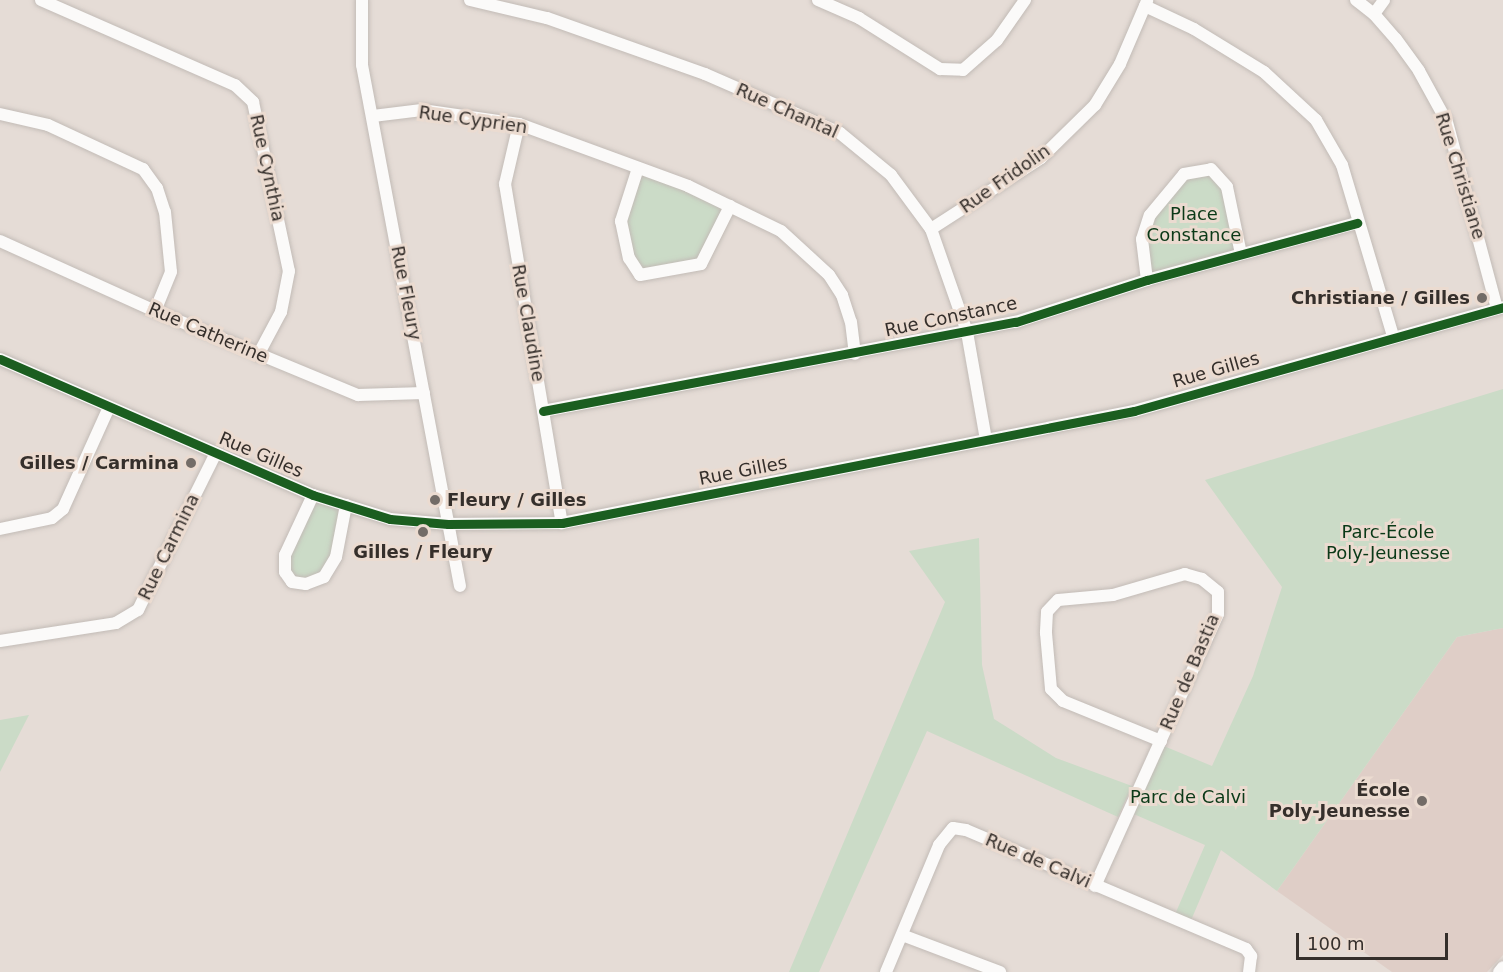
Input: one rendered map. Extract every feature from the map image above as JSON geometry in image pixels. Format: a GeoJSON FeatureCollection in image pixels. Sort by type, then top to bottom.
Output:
{"type":"FeatureCollection","features":[{"type":"Feature","properties":{"kind":"street","name":"Rue Cynthia"},"geometry":{"type":"LineString","coordinates":[[41,0],[235,85],[253,102],[289,271],[281,312],[258,355]]}},
{"type":"Feature","properties":{"kind":"street","name":"Rue Fleury"},"geometry":{"type":"LineString","coordinates":[[362,0],[362,64],[460,586]]}},
{"type":"Feature","properties":{"kind":"street","name":"Rue Chantal"},"geometry":{"type":"LineString","coordinates":[[471,0],[547,18],[694,70],[840,133],[891,175],[931,229],[967,332],[986,440]]}},
{"type":"Feature","properties":{"kind":"street"},"geometry":{"type":"LineString","coordinates":[[818,0],[859,18],[940,69],[963,70],[997,40],[1025,0]]}},
{"type":"Feature","properties":{"kind":"street","name":"Rue Christiane"},"geometry":{"type":"LineString","coordinates":[[1356,0],[1374,14],[1419,71],[1447,122],[1500,307]]}},
{"type":"Feature","properties":{"kind":"street"},"geometry":{"type":"LineString","coordinates":[[1374,14],[1384,0]]}},
{"type":"Feature","properties":{"kind":"street"},"geometry":{"type":"LineString","coordinates":[[1146,3],[1264,72],[1305,109],[1342,165],[1357,223],[1393,336]]}},
{"type":"Feature","properties":{"kind":"street","name":"Rue Fridolin"},"geometry":{"type":"LineString","coordinates":[[931,229],[1041,158],[1095,105],[1120,64],[1146,3]]}},
{"type":"Feature","properties":{"kind":"street","name":"Rue Cyprien"},"geometry":{"type":"LineString","coordinates":[[372,116],[422,110],[519,124],[638,168],[730,206],[782,231],[829,274],[842,295],[851,322],[855,354]]}},
{"type":"Feature","properties":{"kind":"street"},"geometry":{"type":"LineString","coordinates":[[0,114],[48,125],[143,169],[157,188],[165,212],[171,272],[155,311]]}},
{"type":"Feature","properties":{"kind":"street","name":"Rue Claudine"},"geometry":{"type":"LineString","coordinates":[[519,124],[505,184],[562,523]]}},
{"type":"Feature","properties":{"kind":"street"},"geometry":{"type":"LineString","coordinates":[[638,168],[621,221],[629,258],[640,275],[701,264],[730,206]]}},
{"type":"Feature","properties":{"kind":"street"},"geometry":{"type":"LineString","coordinates":[[1147,280],[1142,239],[1150,215],[1184,174],[1211,169],[1227,187],[1241,254]]}},
{"type":"Feature","properties":{"kind":"street","name":"Rue Constance"},"geometry":{"type":"LineString","coordinates":[[543,411],[1016,322],[1147,280],[1357,223]]}},
{"type":"Feature","properties":{"kind":"street","name":"Rue Catherine"},"geometry":{"type":"LineString","coordinates":[[0,241],[155,311],[358,395],[424,393]]}},
{"type":"Feature","properties":{"kind":"street","name":"Rue Gilles"},"geometry":{"type":"LineString","coordinates":[[1,362],[313,495],[390,519],[448,524],[562,523],[1134,411],[1500,307]]}},
{"type":"Feature","properties":{"kind":"street"},"geometry":{"type":"LineString","coordinates":[[0,529],[52,518],[63,509],[109,407]]}},
{"type":"Feature","properties":{"kind":"street","name":"Rue Carmina"},"geometry":{"type":"LineString","coordinates":[[0,641],[116,623],[138,610],[216,453]]}},
{"type":"Feature","properties":{"kind":"street","name":"Rue Gilles"},"geometry":{"type":"LineString","coordinates":[[313,495],[285,555],[285,572],[292,582],[306,584],[324,577],[336,557],[346,505]]}},
{"type":"Feature","properties":{"kind":"street","name":"Rue de Bastia"},"geometry":{"type":"LineString","coordinates":[[1095,886],[1161,741],[1218,614],[1218,592],[1202,579],[1185,574],[1113,595],[1058,600],[1047,612],[1046,633],[1051,689],[1063,701],[1161,741]]}},
{"type":"Feature","properties":{"kind":"street","name":"Rue de Calvi"},"geometry":{"type":"LineString","coordinates":[[886,972],[939,845],[953,828],[966,830],[1246,949],[1251,956],[1249,972]]}},
{"type":"Feature","properties":{"kind":"street"},"geometry":{"type":"LineString","coordinates":[[902,935],[1000,972]]}},
{"type":"Feature","properties":{"kind":"street"},"geometry":{"type":"LineString","coordinates":[[1498,972],[1503,967]]}},
{"type":"Feature","properties":{"kind":"shaded area","name":"École Poly-Jeunesse"},"geometry":{"type":"Polygon","coordinates":[[[1503,628],[1503,955],[1487,972],[1392,972],[1277,891],[1457,637],[1503,628]]]}},
{"type":"Feature","properties":{"kind":"green space"},"geometry":{"type":"Polygon","coordinates":[[[638,168],[730,206],[701,264],[640,275],[621,221],[638,168]]]}},
{"type":"Feature","properties":{"kind":"green space","name":"Place Constance"},"geometry":{"type":"Polygon","coordinates":[[[1211,169],[1227,187],[1241,254],[1147,280],[1142,239],[1150,215],[1184,174],[1211,169]]]}},
{"type":"Feature","properties":{"kind":"green space","name":"Parc-École Poly-Jeunesse"},"geometry":{"type":"Polygon","coordinates":[[[1503,389],[1503,628],[1457,637],[1277,891],[1221,850],[1189,925],[1173,919],[1205,845],[1129,812],[1159,744],[1212,766],[1253,676],[1282,587],[1205,480],[1503,389]]]}},
{"type":"Feature","properties":{"kind":"green space"},"geometry":{"type":"Polygon","coordinates":[[[313,495],[346,505],[324,577],[292,582],[285,555],[313,495]]]}},
{"type":"Feature","properties":{"kind":"green space"},"geometry":{"type":"Polygon","coordinates":[[[979,538],[982,665],[994,719],[1056,758],[1132,786],[1118,817],[927,731],[819,972],[789,972],[945,602],[909,551],[979,538]]]}},
{"type":"Feature","properties":{"kind":"green space"},"geometry":{"type":"Polygon","coordinates":[[[29,715],[0,772],[0,720],[29,715]]]}},
{"type":"Feature","properties":{"kind":"cycle path"},"geometry":{"type":"LineString","coordinates":[[543,411],[1016,322],[1147,280],[1357,223]]}},
{"type":"Feature","properties":{"kind":"cycle path"},"geometry":{"type":"LineString","coordinates":[[0,359],[313,495],[390,519],[448,524],[562,523],[1134,411],[1503,307]]}},
{"type":"Feature","properties":{"kind":"place","name":"Christiane / Gilles"},"geometry":{"type":"Point","coordinates":[1482,298]}},
{"type":"Feature","properties":{"kind":"place","name":"Gilles / Carmina"},"geometry":{"type":"Point","coordinates":[191,463]}},
{"type":"Feature","properties":{"kind":"place","name":"Fleury / Gilles"},"geometry":{"type":"Point","coordinates":[435,500]}},
{"type":"Feature","properties":{"kind":"place","name":"Gilles / Fleury"},"geometry":{"type":"Point","coordinates":[423,532]}},
{"type":"Feature","properties":{"kind":"place","name":"École Poly-Jeunesse"},"geometry":{"type":"Point","coordinates":[1422,801]}},
{"type":"Feature","properties":{"kind":"park label","name":"Parc de Calvi"},"geometry":{"type":"Point","coordinates":[1188,797]}}]}
